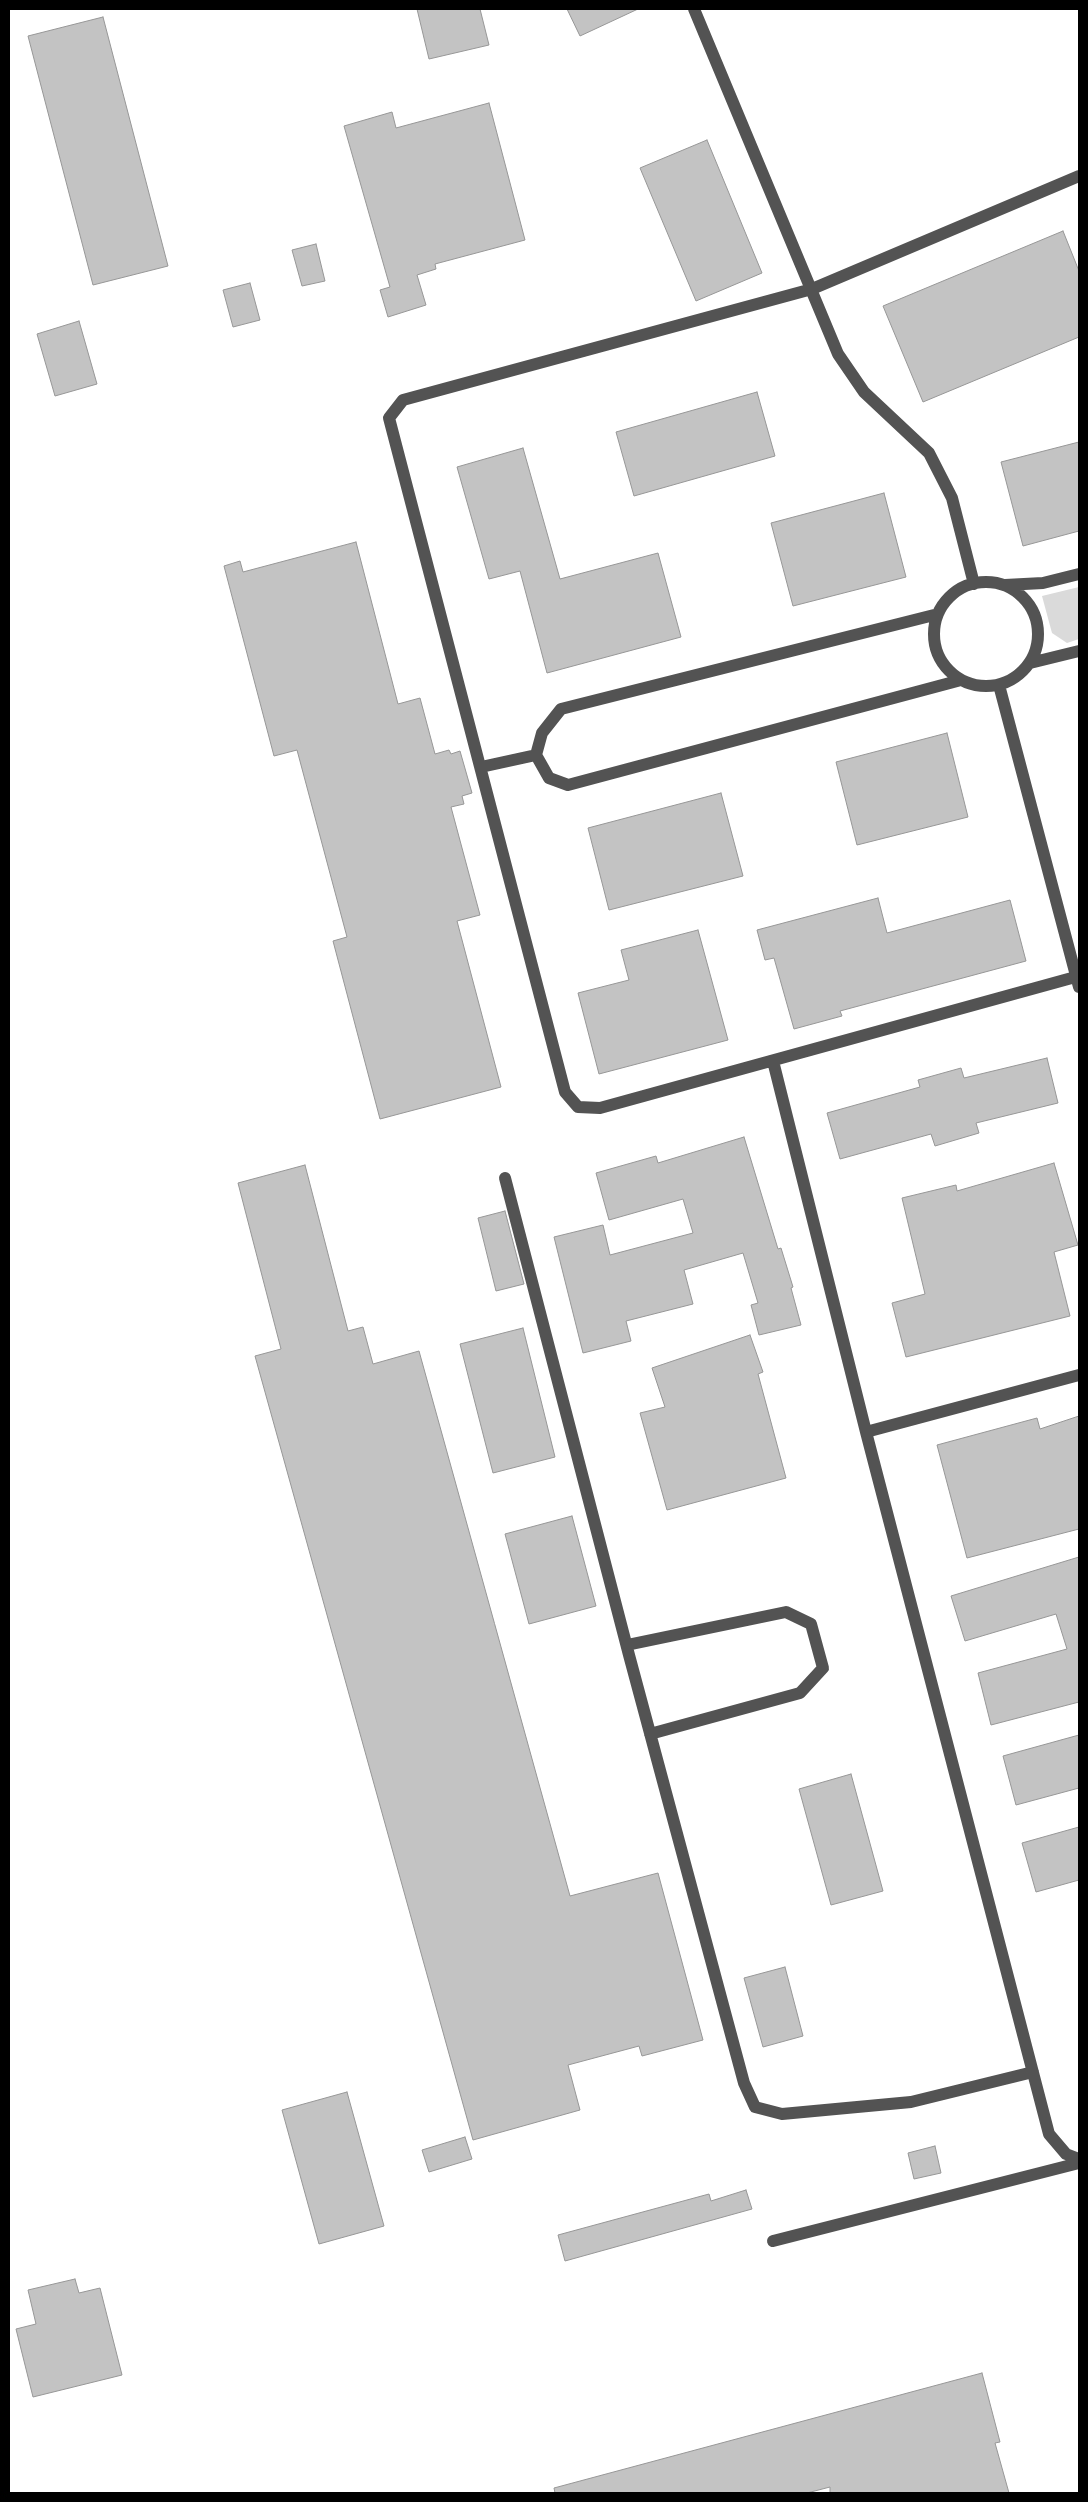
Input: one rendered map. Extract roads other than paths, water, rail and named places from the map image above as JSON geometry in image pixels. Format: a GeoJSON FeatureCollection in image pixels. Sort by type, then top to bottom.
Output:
{"type":"FeatureCollection","features":[{"type":"Feature","properties":{"kind":"lane"},"geometry":{"type":"LineString","coordinates":[[694,9],[838,354],[864,392],[929,453],[952,498],[974,584]]}},
{"type":"Feature","properties":{"kind":"lane"},"geometry":{"type":"LineString","coordinates":[[999,685],[1078,980],[600,1108],[578,1106],[566,1092],[389,418],[402,400],[812,289],[1079,176]]}},
{"type":"Feature","properties":{"kind":"lane"},"geometry":{"type":"LineString","coordinates":[[1005,585],[1018,593],[1029,604],[1036,618],[1038,634],[1036,649],[1030,663],[1016,677],[999,685],[986,687],[961,680],[949,671],[940,658],[935,644],[934,628],[938,614],[953,595],[974,584],[990,582],[1005,585],[1043,583],[1079,574]]}},
{"type":"Feature","properties":{"kind":"lane"},"geometry":{"type":"LineString","coordinates":[[938,614],[561,709],[542,732],[536,755],[549,778],[568,785],[961,680]]}},
{"type":"Feature","properties":{"kind":"lane"},"geometry":{"type":"LineString","coordinates":[[1030,663],[1079,651]]}},
{"type":"Feature","properties":{"kind":"lane"},"geometry":{"type":"LineString","coordinates":[[481,768],[536,755]]}},
{"type":"Feature","properties":{"kind":"lane"},"geometry":{"type":"LineString","coordinates":[[773,1061],[866,1432],[1049,2134],[1066,2154],[1079,2158]]}},
{"type":"Feature","properties":{"kind":"lane"},"geometry":{"type":"LineString","coordinates":[[505,1178],[650,1734],[744,2083],[755,2107],[782,2114],[911,2102],[1033,2072]]}},
{"type":"Feature","properties":{"kind":"lane"},"geometry":{"type":"LineString","coordinates":[[866,1432],[1079,1375]]}},
{"type":"Feature","properties":{"kind":"lane"},"geometry":{"type":"LineString","coordinates":[[627,1645],[786,1612],[811,1624],[823,1668],[800,1693],[650,1734]]}},
{"type":"Feature","properties":{"kind":"lane"},"geometry":{"type":"LineString","coordinates":[[773,2241],[1079,2163]]}}]}
